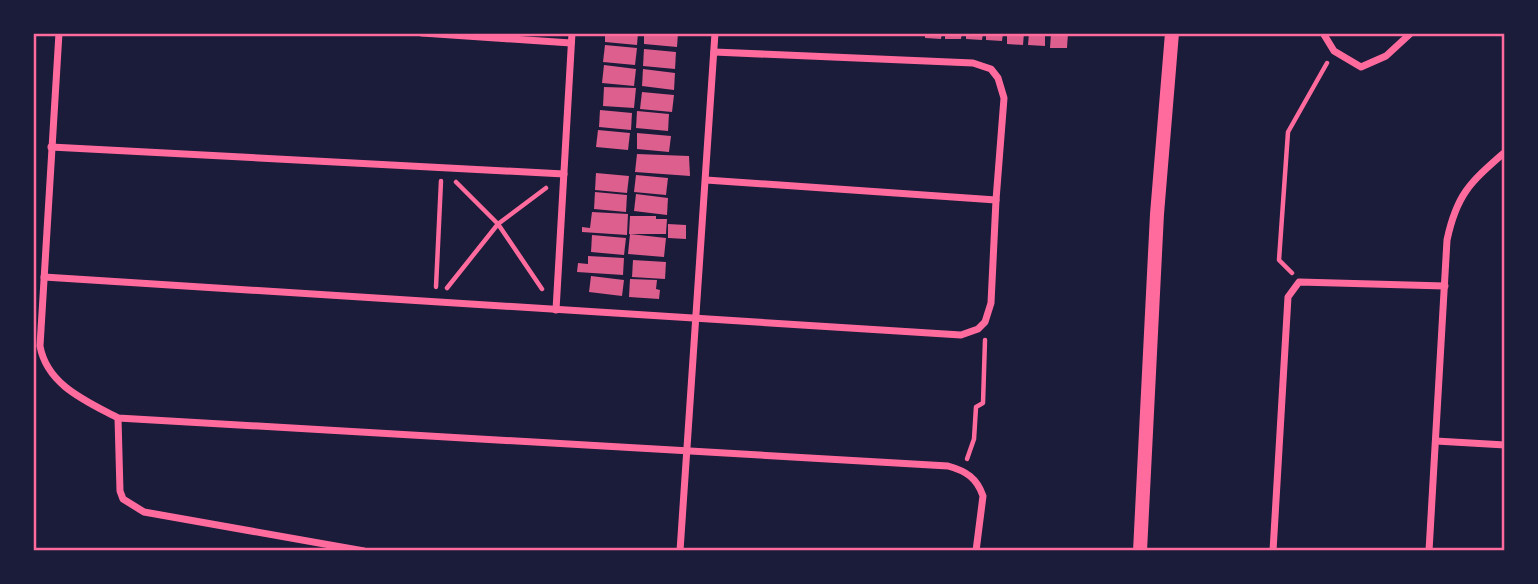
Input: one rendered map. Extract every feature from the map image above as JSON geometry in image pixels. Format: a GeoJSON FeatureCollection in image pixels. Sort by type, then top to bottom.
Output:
{"type":"FeatureCollection","features":[{"type":"Feature","properties":{"kind":"main road"},"geometry":{"type":"LineString","coordinates":[[1140,551],[1157,214],[1172,33]]}},
{"type":"Feature","properties":{"kind":"street"},"geometry":{"type":"LineString","coordinates":[[59,33],[40,345],[42,359],[55,379],[76,396],[118,418],[948,466],[962,470],[977,482],[983,496],[976,551]]}},
{"type":"Feature","properties":{"kind":"street"},"geometry":{"type":"LineString","coordinates":[[422,33],[571,43]]}},
{"type":"Feature","properties":{"kind":"street"},"geometry":{"type":"LineString","coordinates":[[556,310],[572,33]]}},
{"type":"Feature","properties":{"kind":"street"},"geometry":{"type":"LineString","coordinates":[[680,551],[715,33]]}},
{"type":"Feature","properties":{"kind":"street"},"geometry":{"type":"LineString","coordinates":[[1323,33],[1334,51],[1361,67],[1386,56],[1411,33]]}},
{"type":"Feature","properties":{"kind":"street"},"geometry":{"type":"LineString","coordinates":[[44,277],[961,335],[978,330],[985,322],[991,303],[1004,98],[998,78],[991,69],[973,63],[714,52]]}},
{"type":"Feature","properties":{"kind":"street"},"geometry":{"type":"LineString","coordinates":[[51,146],[564,174]]}},
{"type":"Feature","properties":{"kind":"street"},"geometry":{"type":"LineString","coordinates":[[1429,551],[1447,240],[1451,220],[1461,197],[1505,152]]}},
{"type":"Feature","properties":{"kind":"street"},"geometry":{"type":"LineString","coordinates":[[706,180],[996,200]]}},
{"type":"Feature","properties":{"kind":"street"},"geometry":{"type":"LineString","coordinates":[[1273,551],[1288,297],[1299,282],[1446,286]]}},
{"type":"Feature","properties":{"kind":"street"},"geometry":{"type":"LineString","coordinates":[[118,418],[120,491],[123,499],[131,506],[165,517],[364,551]]}},
{"type":"Feature","properties":{"kind":"street"},"geometry":{"type":"LineString","coordinates":[[1436,441],[1505,445]]}},
{"type":"Feature","properties":{"kind":"path"},"geometry":{"type":"LineString","coordinates":[[1299,282],[1279,260],[1288,132],[1334,51]]}},
{"type":"Feature","properties":{"kind":"path"},"geometry":{"type":"LineString","coordinates":[[442,168],[498,224],[556,310]]}},
{"type":"Feature","properties":{"kind":"path"},"geometry":{"type":"LineString","coordinates":[[435,302],[442,168]]}},
{"type":"Feature","properties":{"kind":"path"},"geometry":{"type":"LineString","coordinates":[[435,302],[498,224],[564,174]]}},
{"type":"Feature","properties":{"kind":"path"},"geometry":{"type":"LineString","coordinates":[[962,470],[974,439],[976,407],[983,403],[985,322]]}},
{"type":"Feature","properties":{"kind":"building"},"geometry":{"type":"Polygon","coordinates":[[[605,33],[638,33],[637,45],[605,42],[605,33]]]}},
{"type":"Feature","properties":{"kind":"building"},"geometry":{"type":"Polygon","coordinates":[[[644,33],[678,33],[677,47],[644,44],[644,33]]]}},
{"type":"Feature","properties":{"kind":"building"},"geometry":{"type":"Polygon","coordinates":[[[925,33],[942,33],[941,39],[925,38],[925,33]]]}},
{"type":"Feature","properties":{"kind":"building"},"geometry":{"type":"Polygon","coordinates":[[[945,33],[962,33],[961,39],[945,39],[945,33]]]}},
{"type":"Feature","properties":{"kind":"building"},"geometry":{"type":"Polygon","coordinates":[[[966,33],[983,33],[982,40],[966,39],[966,33]]]}},
{"type":"Feature","properties":{"kind":"building"},"geometry":{"type":"Polygon","coordinates":[[[986,33],[1003,33],[1002,41],[986,40],[986,33]]]}},
{"type":"Feature","properties":{"kind":"building"},"geometry":{"type":"Polygon","coordinates":[[[1007,33],[1024,33],[1023,45],[1007,44],[1007,33]]]}},
{"type":"Feature","properties":{"kind":"building"},"geometry":{"type":"Polygon","coordinates":[[[1029,33],[1045,33],[1045,46],[1028,45],[1029,33]]]}},
{"type":"Feature","properties":{"kind":"building"},"geometry":{"type":"Polygon","coordinates":[[[1051,33],[1068,33],[1067,48],[1050,48],[1051,33]]]}},
{"type":"Feature","properties":{"kind":"building"},"geometry":{"type":"Polygon","coordinates":[[[605,45],[637,48],[635,65],[603,62],[605,45]]]}},
{"type":"Feature","properties":{"kind":"building"},"geometry":{"type":"Polygon","coordinates":[[[644,49],[676,52],[675,69],[643,66],[644,49]]]}},
{"type":"Feature","properties":{"kind":"building"},"geometry":{"type":"Polygon","coordinates":[[[604,65],[636,69],[634,86],[602,83],[604,65]]]}},
{"type":"Feature","properties":{"kind":"building"},"geometry":{"type":"Polygon","coordinates":[[[643,69],[675,73],[674,90],[642,86],[643,69]]]}},
{"type":"Feature","properties":{"kind":"building"},"geometry":{"type":"Polygon","coordinates":[[[604,87],[636,88],[634,108],[603,106],[604,87]]]}},
{"type":"Feature","properties":{"kind":"building"},"geometry":{"type":"Polygon","coordinates":[[[642,92],[674,95],[672,112],[640,109],[642,92]]]}},
{"type":"Feature","properties":{"kind":"building"},"geometry":{"type":"Polygon","coordinates":[[[600,110],[632,113],[631,130],[599,127],[600,110]]]}},
{"type":"Feature","properties":{"kind":"building"},"geometry":{"type":"Polygon","coordinates":[[[637,111],[669,114],[668,131],[636,128],[637,111]]]}},
{"type":"Feature","properties":{"kind":"building"},"geometry":{"type":"Polygon","coordinates":[[[598,130],[630,133],[628,150],[596,147],[598,130]]]}},
{"type":"Feature","properties":{"kind":"building"},"geometry":{"type":"Polygon","coordinates":[[[637,133],[671,136],[669,152],[637,149],[637,133]]]}},
{"type":"Feature","properties":{"kind":"building"},"geometry":{"type":"Polygon","coordinates":[[[637,154],[689,156],[690,176],[635,172],[637,154]]]}},
{"type":"Feature","properties":{"kind":"building"},"geometry":{"type":"Polygon","coordinates":[[[596,173],[629,176],[627,193],[595,190],[596,173]]]}},
{"type":"Feature","properties":{"kind":"building"},"geometry":{"type":"Polygon","coordinates":[[[636,175],[668,178],[666,195],[634,192],[636,175]]]}},
{"type":"Feature","properties":{"kind":"building"},"geometry":{"type":"Polygon","coordinates":[[[595,192],[627,195],[626,212],[594,209],[595,192]]]}},
{"type":"Feature","properties":{"kind":"building"},"geometry":{"type":"Polygon","coordinates":[[[636,194],[668,198],[667,215],[634,211],[636,194]]]}},
{"type":"Feature","properties":{"kind":"building"},"geometry":{"type":"Polygon","coordinates":[[[592,212],[628,214],[627,235],[582,232],[582,227],[590,228],[592,212]]]}},
{"type":"Feature","properties":{"kind":"building"},"geometry":{"type":"Polygon","coordinates":[[[630,216],[656,216],[656,219],[667,219],[666,234],[629,234],[630,216]]]}},
{"type":"Feature","properties":{"kind":"building"},"geometry":{"type":"Polygon","coordinates":[[[668,224],[686,225],[686,239],[668,238],[668,224]]]}},
{"type":"Feature","properties":{"kind":"building"},"geometry":{"type":"Polygon","coordinates":[[[630,234],[666,238],[664,257],[628,254],[630,234]]]}},
{"type":"Feature","properties":{"kind":"building"},"geometry":{"type":"Polygon","coordinates":[[[592,235],[626,238],[624,255],[591,252],[592,235]]]}},
{"type":"Feature","properties":{"kind":"building"},"geometry":{"type":"Polygon","coordinates":[[[588,256],[624,258],[623,275],[577,272],[578,263],[588,264],[588,256]]]}},
{"type":"Feature","properties":{"kind":"building"},"geometry":{"type":"Polygon","coordinates":[[[633,260],[666,262],[665,279],[632,277],[633,260]]]}},
{"type":"Feature","properties":{"kind":"building"},"geometry":{"type":"Polygon","coordinates":[[[591,276],[624,280],[622,296],[589,292],[591,276]]]}},
{"type":"Feature","properties":{"kind":"building"},"geometry":{"type":"Polygon","coordinates":[[[630,279],[657,280],[659,299],[629,297],[630,279]]]}}]}
